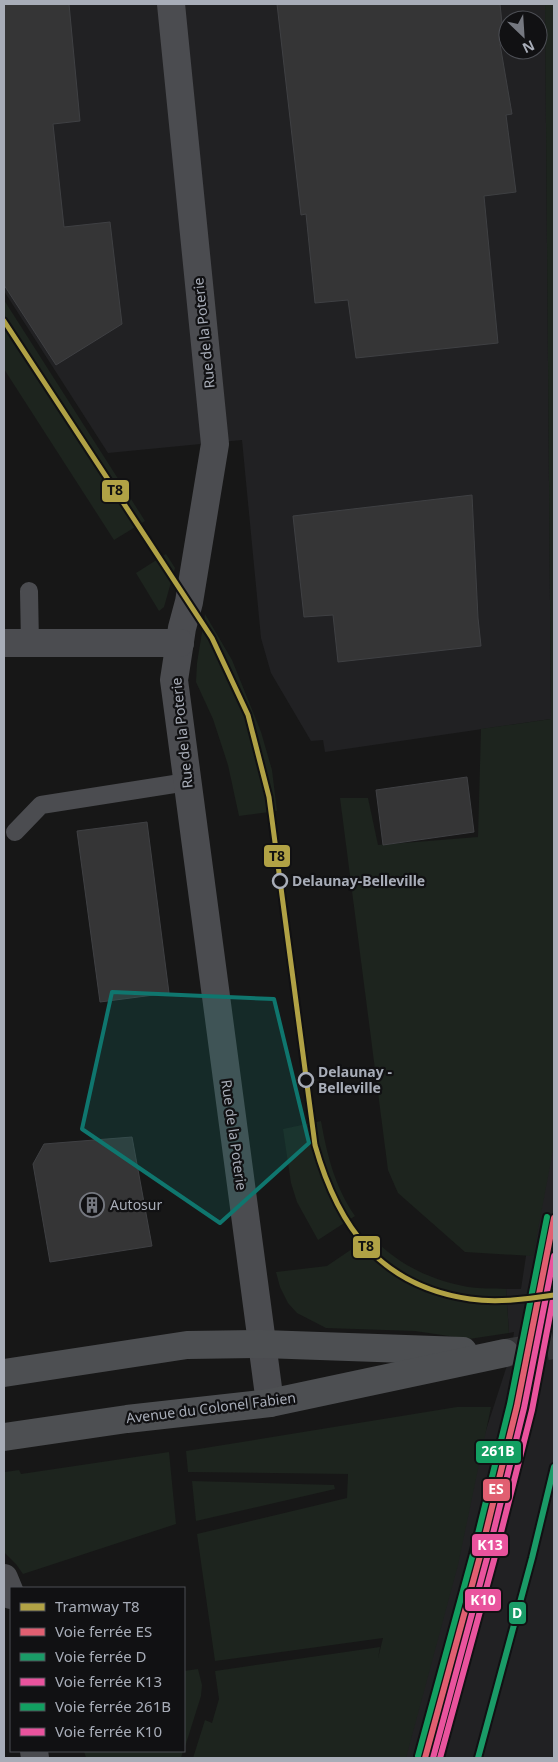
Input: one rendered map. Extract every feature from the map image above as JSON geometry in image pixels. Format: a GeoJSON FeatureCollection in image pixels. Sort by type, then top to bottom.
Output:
{"type":"FeatureCollection","features":[{"type":"Feature","properties":{"kind":"main road","name":"Avenue du Colonel Fabien"},"geometry":{"type":"LineString","coordinates":[[4,1437],[127,1419],[270,1403],[505,1353],[263,1344]]}},
{"type":"Feature","properties":{"kind":"main road"},"geometry":{"type":"LineString","coordinates":[[4,1373],[187,1346],[263,1344]]}},
{"type":"Feature","properties":{"kind":"street","name":"Rue de la Poterie"},"geometry":{"type":"LineString","coordinates":[[171,4],[215,444],[202,530],[174,680],[270,1403]]}},
{"type":"Feature","properties":{"kind":"street"},"geometry":{"type":"LineString","coordinates":[[17,644],[180,643]]}},
{"type":"Feature","properties":{"kind":"street"},"geometry":{"type":"LineString","coordinates":[[4,1578],[10,1593]]}},
{"type":"Feature","properties":{"kind":"lane"},"geometry":{"type":"LineString","coordinates":[[17,644],[29,590]]}},
{"type":"Feature","properties":{"kind":"lane"},"geometry":{"type":"LineString","coordinates":[[15,832],[41,805],[187,782]]}},
{"type":"Feature","properties":{"kind":"highlighted area"},"geometry":{"type":"Polygon","coordinates":[[[112,992],[274,999],[309,1143],[220,1223],[82,1129],[112,992]]]}},
{"type":"Feature","properties":{"kind":"shaded area"},"geometry":{"type":"Polygon","coordinates":[[[4,4],[545,4],[545,10],[498,10],[498,60],[545,60],[551,719],[325,752],[323,740],[311,741],[271,673],[261,638],[242,440],[108,453],[4,291],[4,4]]]}},
{"type":"Feature","properties":{"kind":"shaded area"},"geometry":{"type":"Polygon","coordinates":[[[545,4],[554,4],[554,1145],[533,1256],[465,1252],[398,1193],[388,1170],[340,798],[368,798],[378,845],[478,837],[481,729],[551,719],[545,60],[548,60],[548,10],[545,10],[545,4]]]}},
{"type":"Feature","properties":{"kind":"shaded area"},"geometry":{"type":"Polygon","coordinates":[[[4,300],[145,521],[114,540],[4,369],[4,300]]]}},
{"type":"Feature","properties":{"kind":"shaded area"},"geometry":{"type":"Polygon","coordinates":[[[166,554],[175,568],[164,607],[159,611],[136,573],[166,554]]]}},
{"type":"Feature","properties":{"kind":"shaded area"},"geometry":{"type":"Polygon","coordinates":[[[205,614],[232,660],[261,732],[272,770],[277,811],[239,816],[228,765],[213,719],[196,682],[197,663],[205,614]]]}},
{"type":"Feature","properties":{"kind":"shaded area"},"geometry":{"type":"Polygon","coordinates":[[[554,1072],[554,1758],[380,1758],[511,1353],[514,1332],[509,1333],[506,1289],[521,1289],[554,1072]]]}},
{"type":"Feature","properties":{"kind":"shaded area"},"geometry":{"type":"Polygon","coordinates":[[[321,1121],[326,1146],[337,1182],[355,1216],[318,1240],[297,1202],[291,1183],[283,1129],[321,1121]]]}},
{"type":"Feature","properties":{"kind":"shaded area"},"geometry":{"type":"Polygon","coordinates":[[[371,1236],[403,1263],[427,1275],[468,1287],[506,1289],[509,1333],[469,1339],[415,1331],[326,1328],[297,1313],[288,1303],[280,1287],[276,1272],[327,1266],[371,1236]]]}},
{"type":"Feature","properties":{"kind":"shaded area"},"geometry":{"type":"Polygon","coordinates":[[[457,1407],[491,1407],[458,1565],[406,1758],[193,1758],[205,1720],[212,1723],[219,1699],[215,1671],[380,1647],[378,1658],[383,1638],[215,1661],[197,1534],[347,1498],[348,1474],[188,1472],[186,1451],[457,1407]]]}},
{"type":"Feature","properties":{"kind":"shaded area"},"geometry":{"type":"Polygon","coordinates":[[[169,1452],[176,1524],[23,1574],[4,1552],[5,1472],[19,1470],[21,1474],[169,1452]]]}},
{"type":"Feature","properties":{"kind":"shaded area"},"geometry":{"type":"Polygon","coordinates":[[[192,1481],[334,1485],[335,1489],[196,1521],[192,1481]]]}},
{"type":"Feature","properties":{"kind":"shaded area"},"geometry":{"type":"Polygon","coordinates":[[[198,1669],[202,1685],[201,1696],[185,1747],[185,1671],[198,1669]]]}},
{"type":"Feature","properties":{"kind":"shaded area"},"geometry":{"type":"Polygon","coordinates":[[[84,1752],[183,1752],[181,1758],[86,1758],[84,1752]]]}},
{"type":"Feature","properties":{"kind":"building"},"geometry":{"type":"Polygon","coordinates":[[[4,4],[69,4],[80,121],[53,124],[64,227],[110,222],[122,324],[56,365],[4,285],[4,4]]]}},
{"type":"Feature","properties":{"kind":"building"},"geometry":{"type":"Polygon","coordinates":[[[277,4],[500,4],[501,10],[498,10],[498,60],[503,60],[512,114],[506,115],[516,192],[484,196],[498,343],[356,358],[348,300],[315,303],[306,214],[301,215],[277,4]]]}},
{"type":"Feature","properties":{"kind":"building"},"geometry":{"type":"Polygon","coordinates":[[[472,495],[481,646],[338,662],[333,615],[304,617],[293,516],[472,495]]]}},
{"type":"Feature","properties":{"kind":"building"},"geometry":{"type":"Polygon","coordinates":[[[467,777],[474,832],[383,845],[376,790],[467,777]]]}},
{"type":"Feature","properties":{"kind":"building"},"geometry":{"type":"Polygon","coordinates":[[[147,822],[169,993],[100,1002],[77,831],[147,822]]]}},
{"type":"Feature","properties":{"kind":"building","name":"Autosur"},"geometry":{"type":"Polygon","coordinates":[[[132,1137],[152,1246],[50,1262],[33,1164],[44,1144],[132,1137]]]}},
{"type":"Feature","properties":{"kind":"tunnel"},"geometry":{"type":"LineString","coordinates":[[505,1353],[554,1345]]}},
{"type":"Feature","properties":{"kind":"tram line","name":"T8"},"geometry":{"type":"LineString","coordinates":[[4,321],[212,638],[248,715],[269,797],[315,1145],[336,1202],[350,1226],[367,1248],[387,1266],[411,1281],[438,1292],[470,1299],[491,1301],[554,1295]]}},
{"type":"Feature","properties":{"kind":"rail line","name":"261B"},"geometry":{"type":"LineString","coordinates":[[418,1756],[473,1554],[510,1404],[547,1217]]}},
{"type":"Feature","properties":{"kind":"rail line","name":"ES"},"geometry":{"type":"LineString","coordinates":[[425,1758],[480,1556],[517,1406],[554,1218]]}},
{"type":"Feature","properties":{"kind":"rail line","name":"K13"},"geometry":{"type":"LineString","coordinates":[[433,1758],[487,1558],[524,1408],[554,1256]]}},
{"type":"Feature","properties":{"kind":"rail line","name":"K10"},"geometry":{"type":"LineString","coordinates":[[440,1758],[494,1560],[532,1410],[554,1294]]}},
{"type":"Feature","properties":{"kind":"rail line","name":"D"},"geometry":{"type":"LineString","coordinates":[[478,1758],[532,1558],[554,1467]]}},
{"type":"Feature","properties":{"kind":"place","name":"Delaunay-Belleville"},"geometry":{"type":"Point","coordinates":[280,881]}},
{"type":"Feature","properties":{"kind":"place","name":"Delaunay - Belleville"},"geometry":{"type":"Point","coordinates":[306,1080]}},
{"type":"Feature","properties":{"kind":"place","name":"Autosur"},"geometry":{"type":"Point","coordinates":[92,1205]}}]}
